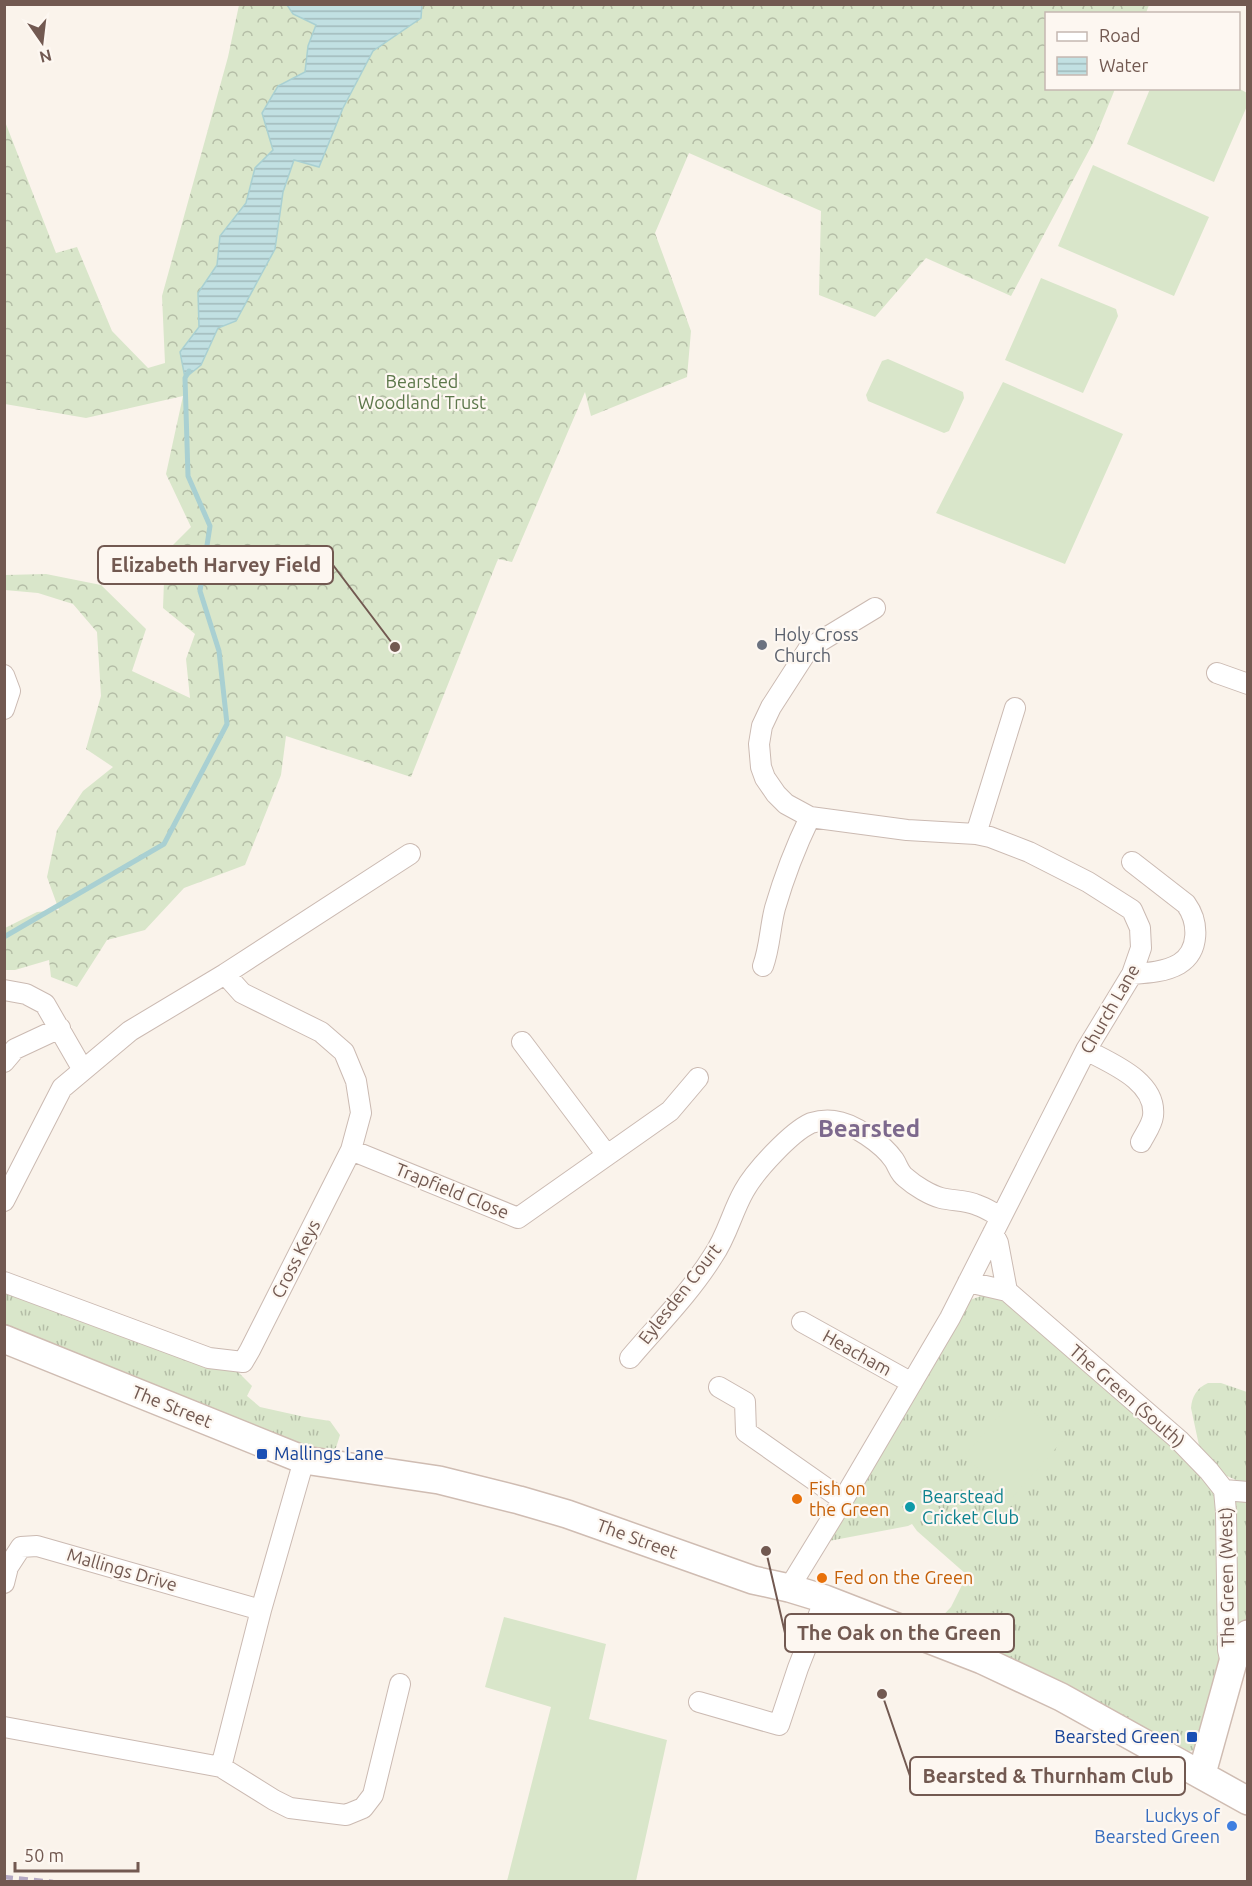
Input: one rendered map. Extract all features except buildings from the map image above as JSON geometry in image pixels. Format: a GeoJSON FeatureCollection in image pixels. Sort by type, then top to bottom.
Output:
{"type":"FeatureCollection","features":[{"type":"Feature","properties":{"kind":"street","name":"Church Lane"},"geometry":{"type":"LineString","coordinates":[[789,1588],[912,1383],[968,1282],[1086,1050],[1132,974],[1139,959],[1142,939],[1132,910],[1088,882],[1029,852],[976,834],[907,830],[810,817],[786,804],[776,794],[765,778],[761,767],[759,744],[762,726],[785,684],[809,648],[875,608]]}},
{"type":"Feature","properties":{"kind":"street"},"geometry":{"type":"LineString","coordinates":[[1218,673],[1248,684]]}},
{"type":"Feature","properties":{"kind":"street"},"geometry":{"type":"LineString","coordinates":[[4,675],[10,691],[4,709]]}},
{"type":"Feature","properties":{"kind":"street"},"geometry":{"type":"LineString","coordinates":[[976,834],[1015,708]]}},
{"type":"Feature","properties":{"kind":"street"},"geometry":{"type":"LineString","coordinates":[[763,966],[776,906],[793,856],[810,817]]}},
{"type":"Feature","properties":{"kind":"street"},"geometry":{"type":"LineString","coordinates":[[4,1201],[62,1088],[83,1070],[129,1031],[225,974],[410,854]]}},
{"type":"Feature","properties":{"kind":"street"},"geometry":{"type":"LineString","coordinates":[[1132,862],[1186,904],[1191,911],[1196,929],[1193,946],[1182,962],[1154,972],[1132,974]]}},
{"type":"Feature","properties":{"kind":"street","name":"Cross Keys"},"geometry":{"type":"LineString","coordinates":[[4,1282],[209,1358],[243,1362],[351,1150],[361,1113],[356,1081],[344,1052],[321,1032],[242,993],[225,974]]}},
{"type":"Feature","properties":{"kind":"street"},"geometry":{"type":"LineString","coordinates":[[4,990],[26,994],[45,1004],[83,1070]]}},
{"type":"Feature","properties":{"kind":"street"},"geometry":{"type":"LineString","coordinates":[[4,1062],[15,1049],[60,1028]]}},
{"type":"Feature","properties":{"kind":"street"},"geometry":{"type":"LineString","coordinates":[[522,1042],[607,1155]]}},
{"type":"Feature","properties":{"kind":"street"},"geometry":{"type":"LineString","coordinates":[[1086,1050],[1130,1075],[1145,1089],[1153,1116],[1141,1142]]}},
{"type":"Feature","properties":{"kind":"street","name":"Trapfield Close"},"geometry":{"type":"LineString","coordinates":[[351,1150],[518,1218],[670,1111],[698,1078]]}},
{"type":"Feature","properties":{"kind":"street","name":"Eylesden Court"},"geometry":{"type":"LineString","coordinates":[[630,1358],[681,1299],[713,1256],[726,1235],[744,1191],[761,1168],[783,1144],[811,1124],[823,1121],[847,1124],[871,1138],[893,1159],[906,1179],[942,1199],[978,1205],[997,1225]]}},
{"type":"Feature","properties":{"kind":"street"},"geometry":{"type":"LineString","coordinates":[[997,1225],[1007,1291]]}},
{"type":"Feature","properties":{"kind":"street","name":"The Green (South)"},"geometry":{"type":"LineString","coordinates":[[968,1282],[1007,1291],[1179,1440],[1224,1490]]}},
{"type":"Feature","properties":{"kind":"street","name":"Heacham"},"geometry":{"type":"LineString","coordinates":[[802,1322],[912,1383]]}},
{"type":"Feature","properties":{"kind":"street","name":"The Street"},"geometry":{"type":"LineString","coordinates":[[4,1339],[304,1460],[439,1480],[519,1500],[578,1518],[753,1580],[825,1599],[982,1660],[1061,1697],[1248,1801]]}},
{"type":"Feature","properties":{"kind":"street"},"geometry":{"type":"LineString","coordinates":[[719,1387],[745,1402],[746,1432],[843,1500]]}},
{"type":"Feature","properties":{"kind":"street"},"geometry":{"type":"LineString","coordinates":[[221,1767],[261,1610],[304,1460]]}},
{"type":"Feature","properties":{"kind":"street"},"geometry":{"type":"LineString","coordinates":[[1224,1490],[1248,1492]]}},
{"type":"Feature","properties":{"kind":"street","name":"The Green (West)"},"geometry":{"type":"LineString","coordinates":[[1224,1490],[1228,1650],[1233,1662]]}},
{"type":"Feature","properties":{"kind":"street","name":"Mallings Drive"},"geometry":{"type":"LineString","coordinates":[[4,1583],[8,1567],[21,1547],[37,1546],[261,1610]]}},
{"type":"Feature","properties":{"kind":"street"},"geometry":{"type":"LineString","coordinates":[[699,1702],[779,1725],[825,1599]]}},
{"type":"Feature","properties":{"kind":"street"},"geometry":{"type":"LineString","coordinates":[[1200,1774],[1233,1662],[1248,1634]]}},
{"type":"Feature","properties":{"kind":"street"},"geometry":{"type":"LineString","coordinates":[[4,1727],[221,1767],[290,1808],[346,1815],[363,1808],[373,1795],[399,1684]]}},
{"type":"Feature","properties":{"kind":"green space","name":"Bearsted Woodland Trust"},"geometry":{"type":"Polygon","coordinates":[[[239,5],[1149,5],[1146,12],[1045,12],[1045,90],[1115,90],[1093,143],[1011,296],[926,258],[875,317],[819,295],[821,211],[689,153],[655,233],[691,331],[687,377],[591,416],[585,392],[512,562],[498,559],[411,777],[286,736],[281,775],[245,865],[184,888],[145,930],[107,940],[77,987],[51,977],[49,960],[15,970],[5,970],[5,928],[37,912],[59,910],[47,877],[57,830],[83,791],[113,767],[86,749],[101,696],[97,632],[73,604],[38,593],[5,590],[5,575],[46,574],[101,585],[146,629],[132,671],[190,698],[186,659],[195,634],[163,608],[164,581],[153,565],[191,527],[166,474],[183,396],[86,418],[5,404],[4,119],[56,253],[77,247],[112,331],[148,368],[165,363],[162,296],[228,57],[239,5]]]}},
{"type":"Feature","properties":{"kind":"green space"},"geometry":{"type":"Polygon","coordinates":[[[1240,89],[1247,93],[1247,106],[1214,182],[1127,144],[1150,90],[1240,89]]]}},
{"type":"Feature","properties":{"kind":"green space"},"geometry":{"type":"Polygon","coordinates":[[[1093,165],[1209,217],[1174,296],[1058,246],[1093,165]]]}},
{"type":"Feature","properties":{"kind":"green space"},"geometry":{"type":"Polygon","coordinates":[[[1041,278],[1116,309],[1118,316],[1083,393],[1005,360],[1041,278]]]}},
{"type":"Feature","properties":{"kind":"green space"},"geometry":{"type":"Polygon","coordinates":[[[888,359],[963,392],[964,398],[949,431],[944,433],[868,401],[866,395],[882,361],[888,359]]]}},
{"type":"Feature","properties":{"kind":"green space"},"geometry":{"type":"Polygon","coordinates":[[[1003,382],[1123,434],[1065,564],[936,513],[1003,382]]]}},
{"type":"Feature","properties":{"kind":"green space"},"geometry":{"type":"Polygon","coordinates":[[[4,1286],[235,1369],[252,1386],[247,1396],[260,1407],[330,1421],[340,1435],[334,1454],[251,1427],[5,1327],[4,1286]]]}},
{"type":"Feature","properties":{"kind":"green space","name":"Bearsted Green"},"geometry":{"type":"Polygon","coordinates":[[[984,1295],[1000,1297],[1196,1466],[1213,1492],[1217,1509],[1221,1677],[1196,1750],[1189,1751],[1154,1732],[1117,1719],[942,1634],[936,1623],[951,1607],[967,1575],[912,1524],[829,1541],[967,1301],[984,1295]]]}},
{"type":"Feature","properties":{"kind":"green space"},"geometry":{"type":"Polygon","coordinates":[[[1208,1383],[1221,1383],[1247,1392],[1247,1485],[1225,1475],[1200,1450],[1191,1408],[1196,1393],[1208,1383]]]}},
{"type":"Feature","properties":{"kind":"green space"},"geometry":{"type":"Polygon","coordinates":[[[1016,1397],[1064,1439],[1012,1498],[964,1456],[1016,1397]]]}},
{"type":"Feature","properties":{"kind":"green space"},"geometry":{"type":"Polygon","coordinates":[[[1247,1497],[1247,1620],[1236,1643],[1234,1503],[1236,1500],[1247,1497]]]}},
{"type":"Feature","properties":{"kind":"green space"},"geometry":{"type":"Polygon","coordinates":[[[504,1617],[606,1644],[589,1719],[667,1740],[636,1881],[507,1881],[551,1707],[485,1687],[504,1617]]]}},
{"type":"Feature","properties":{"kind":"water"},"geometry":{"type":"Polygon","coordinates":[[[287,5],[422,5],[421,18],[373,51],[343,108],[319,167],[294,160],[283,192],[275,249],[236,321],[218,328],[201,365],[185,378],[180,352],[199,327],[198,293],[217,265],[220,236],[246,203],[255,168],[273,150],[262,113],[278,86],[305,72],[308,46],[316,25],[293,14],[287,5]]]}},
{"type":"Feature","properties":{"kind":"waterway"},"geometry":{"type":"LineString","coordinates":[[4,937],[164,844],[227,724],[219,651],[200,591],[210,526],[188,476],[185,378],[189,371]]}},
{"type":"Feature","properties":{"kind":"railway"},"geometry":{"type":"LineString","coordinates":[[4,1877],[53,1882]]}},
{"type":"Feature","properties":{"kind":"place","name":"Holy Cross Church"},"geometry":{"type":"Point","coordinates":[762,645]}},
{"type":"Feature","properties":{"kind":"place","name":"Elizabeth Harvey Field"},"geometry":{"type":"Point","coordinates":[395,647]}},
{"type":"Feature","properties":{"kind":"place","name":"Mallings Lane"},"geometry":{"type":"Point","coordinates":[262,1454]}},
{"type":"Feature","properties":{"kind":"place","name":"Fish on the Green"},"geometry":{"type":"Point","coordinates":[797,1499]}},
{"type":"Feature","properties":{"kind":"place","name":"Bearstead Cricket Club"},"geometry":{"type":"Point","coordinates":[910,1507]}},
{"type":"Feature","properties":{"kind":"place","name":"The Oak on the Green"},"geometry":{"type":"Point","coordinates":[766,1551]}},
{"type":"Feature","properties":{"kind":"place","name":"Fed on the Green"},"geometry":{"type":"Point","coordinates":[822,1578]}},
{"type":"Feature","properties":{"kind":"place","name":"Bearsted & Thurnham Club"},"geometry":{"type":"Point","coordinates":[882,1694]}},
{"type":"Feature","properties":{"kind":"place","name":"Bearsted Green"},"geometry":{"type":"Point","coordinates":[1192,1737]}},
{"type":"Feature","properties":{"kind":"place","name":"Luckys of Bearsted Green"},"geometry":{"type":"Point","coordinates":[1232,1826]}},
{"type":"Feature","properties":{"kind":"district","name":"Bearsted"},"geometry":{"type":"Point","coordinates":[869,1129]}}]}
